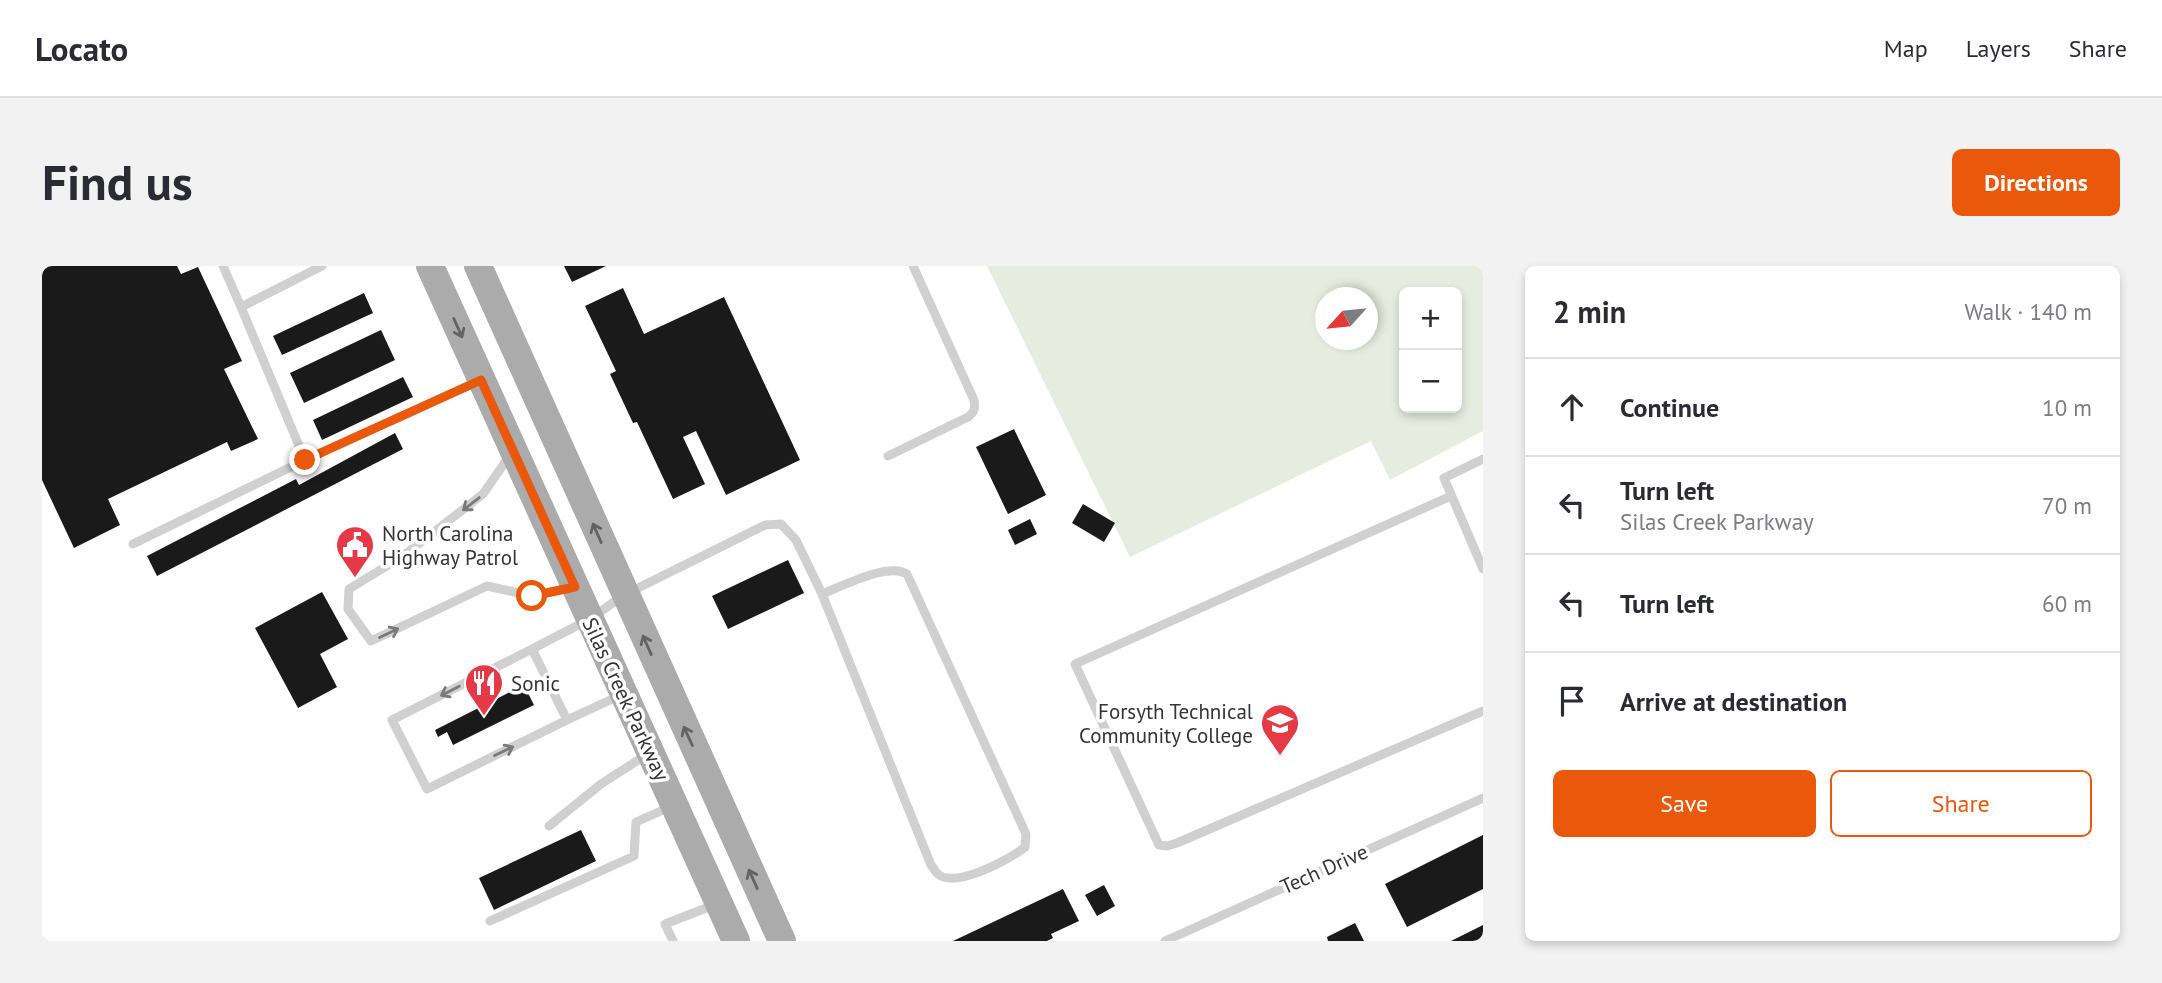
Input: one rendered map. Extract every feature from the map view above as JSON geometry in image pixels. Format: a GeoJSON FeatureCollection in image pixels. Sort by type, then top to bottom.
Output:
{"type":"FeatureCollection","features":[{"type":"Feature","properties":{"kind":"main road","name":"Silas Creek Parkway"},"geometry":{"type":"LineString","coordinates":[[430,266],[736,941]]}},
{"type":"Feature","properties":{"kind":"main road","name":"Silas Creek Parkway"},"geometry":{"type":"LineString","coordinates":[[478,266],[782,941]]}},
{"type":"Feature","properties":{"kind":"main road"},"geometry":{"type":"LineString","coordinates":[[679,816],[714,851],[757,941]]}},
{"type":"Feature","properties":{"kind":"lane"},"geometry":{"type":"LineString","coordinates":[[223,266],[305,460]]}},
{"type":"Feature","properties":{"kind":"lane"},"geometry":{"type":"LineString","coordinates":[[241,307],[322,266]]}},
{"type":"Feature","properties":{"kind":"lane"},"geometry":{"type":"LineString","coordinates":[[888,456],[968,417],[973,414],[975,408],[974,400],[913,266]]}},
{"type":"Feature","properties":{"kind":"lane"},"geometry":{"type":"LineString","coordinates":[[133,544],[305,460],[481,380]]}},
{"type":"Feature","properties":{"kind":"lane"},"geometry":{"type":"LineString","coordinates":[[513,451],[483,494],[403,556],[349,589],[348,608],[371,641],[487,586],[532,596],[575,587]]}},
{"type":"Feature","properties":{"kind":"lane"},"geometry":{"type":"LineString","coordinates":[[1483,459],[1444,478],[1483,569]]}},
{"type":"Feature","properties":{"kind":"lane"},"geometry":{"type":"LineString","coordinates":[[1451,496],[1075,664],[1158,845],[1177,843],[1483,711]]}},
{"type":"Feature","properties":{"kind":"lane"},"geometry":{"type":"LineString","coordinates":[[624,694],[427,789],[392,720],[590,619],[624,595],[765,525],[781,524],[796,540],[822,594],[937,874],[945,878],[959,878],[1016,855],[1025,847],[1026,834],[908,574],[889,569],[822,594]]}},
{"type":"Feature","properties":{"kind":"lane"},"geometry":{"type":"LineString","coordinates":[[532,649],[567,720]]}},
{"type":"Feature","properties":{"kind":"lane"},"geometry":{"type":"LineString","coordinates":[[549,826],[601,784],[650,752]]}},
{"type":"Feature","properties":{"kind":"lane","name":"Tech Drive"},"geometry":{"type":"LineString","coordinates":[[1165,941],[1483,798]]}},
{"type":"Feature","properties":{"kind":"lane"},"geometry":{"type":"LineString","coordinates":[[490,922],[634,856],[636,822],[679,816]]}},
{"type":"Feature","properties":{"kind":"lane"},"geometry":{"type":"LineString","coordinates":[[673,941],[665,924],[719,903]]}},
{"type":"Feature","properties":{"kind":"shaded area"},"geometry":{"type":"Polygon","coordinates":[[[987,266],[1483,266],[1483,431],[1390,480],[1371,441],[1130,557],[987,266]]]}},
{"type":"Feature","properties":{"kind":"building"},"geometry":{"type":"Polygon","coordinates":[[[42,266],[177,266],[181,274],[198,267],[242,361],[224,369],[258,439],[231,451],[227,442],[108,499],[120,525],[74,548],[42,480],[42,266]]]}},
{"type":"Feature","properties":{"kind":"building"},"geometry":{"type":"Polygon","coordinates":[[[564,266],[606,266],[572,282],[564,266]]]}},
{"type":"Feature","properties":{"kind":"building"},"geometry":{"type":"Polygon","coordinates":[[[623,288],[644,334],[724,297],[800,460],[726,495],[696,431],[683,437],[705,484],[673,499],[637,422],[633,423],[610,374],[616,371],[585,306],[623,288]]]}},
{"type":"Feature","properties":{"kind":"building"},"geometry":{"type":"Polygon","coordinates":[[[364,293],[373,313],[282,355],[273,336],[364,293]]]}},
{"type":"Feature","properties":{"kind":"building"},"geometry":{"type":"Polygon","coordinates":[[[381,330],[395,360],[304,403],[290,373],[381,330]]]}},
{"type":"Feature","properties":{"kind":"building"},"geometry":{"type":"Polygon","coordinates":[[[403,377],[413,397],[322,440],[313,420],[403,377]]]}},
{"type":"Feature","properties":{"kind":"building"},"geometry":{"type":"Polygon","coordinates":[[[1014,429],[1046,495],[1008,514],[976,447],[1014,429]]]}},
{"type":"Feature","properties":{"kind":"building"},"geometry":{"type":"Polygon","coordinates":[[[395,433],[403,449],[157,576],[147,556],[296,479],[299,485],[395,433]]]}},
{"type":"Feature","properties":{"kind":"building"},"geometry":{"type":"Polygon","coordinates":[[[1083,504],[1115,523],[1104,542],[1072,523],[1083,504]]]}},
{"type":"Feature","properties":{"kind":"building"},"geometry":{"type":"Polygon","coordinates":[[[1030,519],[1037,534],[1015,545],[1008,530],[1030,519]]]}},
{"type":"Feature","properties":{"kind":"building"},"geometry":{"type":"Polygon","coordinates":[[[788,560],[804,593],[728,629],[712,596],[788,560]]]}},
{"type":"Feature","properties":{"kind":"building"},"geometry":{"type":"Polygon","coordinates":[[[322,592],[348,639],[320,654],[337,687],[298,708],[255,628],[322,592]]]}},
{"type":"Feature","properties":{"kind":"building","name":"Sonic"},"geometry":{"type":"Polygon","coordinates":[[[524,685],[534,705],[453,745],[447,732],[438,737],[435,730],[524,685]]]}},
{"type":"Feature","properties":{"kind":"building"},"geometry":{"type":"Polygon","coordinates":[[[581,830],[596,861],[494,910],[479,878],[581,830]]]}},
{"type":"Feature","properties":{"kind":"building"},"geometry":{"type":"Polygon","coordinates":[[[1483,835],[1483,889],[1407,927],[1385,884],[1483,835]]]}},
{"type":"Feature","properties":{"kind":"building"},"geometry":{"type":"Polygon","coordinates":[[[1104,885],[1115,906],[1097,916],[1085,895],[1104,885]]]}},
{"type":"Feature","properties":{"kind":"building"},"geometry":{"type":"Polygon","coordinates":[[[1063,889],[1079,921],[1051,934],[1053,938],[1047,941],[953,941],[1063,889]]]}},
{"type":"Feature","properties":{"kind":"building"},"geometry":{"type":"Polygon","coordinates":[[[1355,923],[1364,941],[1328,941],[1327,937],[1355,923]]]}},
{"type":"Feature","properties":{"kind":"building"},"geometry":{"type":"Polygon","coordinates":[[[1483,925],[1483,941],[1451,941],[1483,925]]]}},
{"type":"Feature","properties":{"kind":"place","name":"North Carolina Highway Patrol"},"geometry":{"type":"Point","coordinates":[355,579]}},
{"type":"Feature","properties":{"kind":"place","name":"Sonic"},"geometry":{"type":"Point","coordinates":[484,717]}},
{"type":"Feature","properties":{"kind":"place","name":"Forsyth Technical Community College"},"geometry":{"type":"Point","coordinates":[1280,757]}},
{"type":"Feature","properties":{"kind":"route"},"geometry":{"type":"LineString","coordinates":[[305,460],[481,380],[575,587],[532,596]]}}]}
